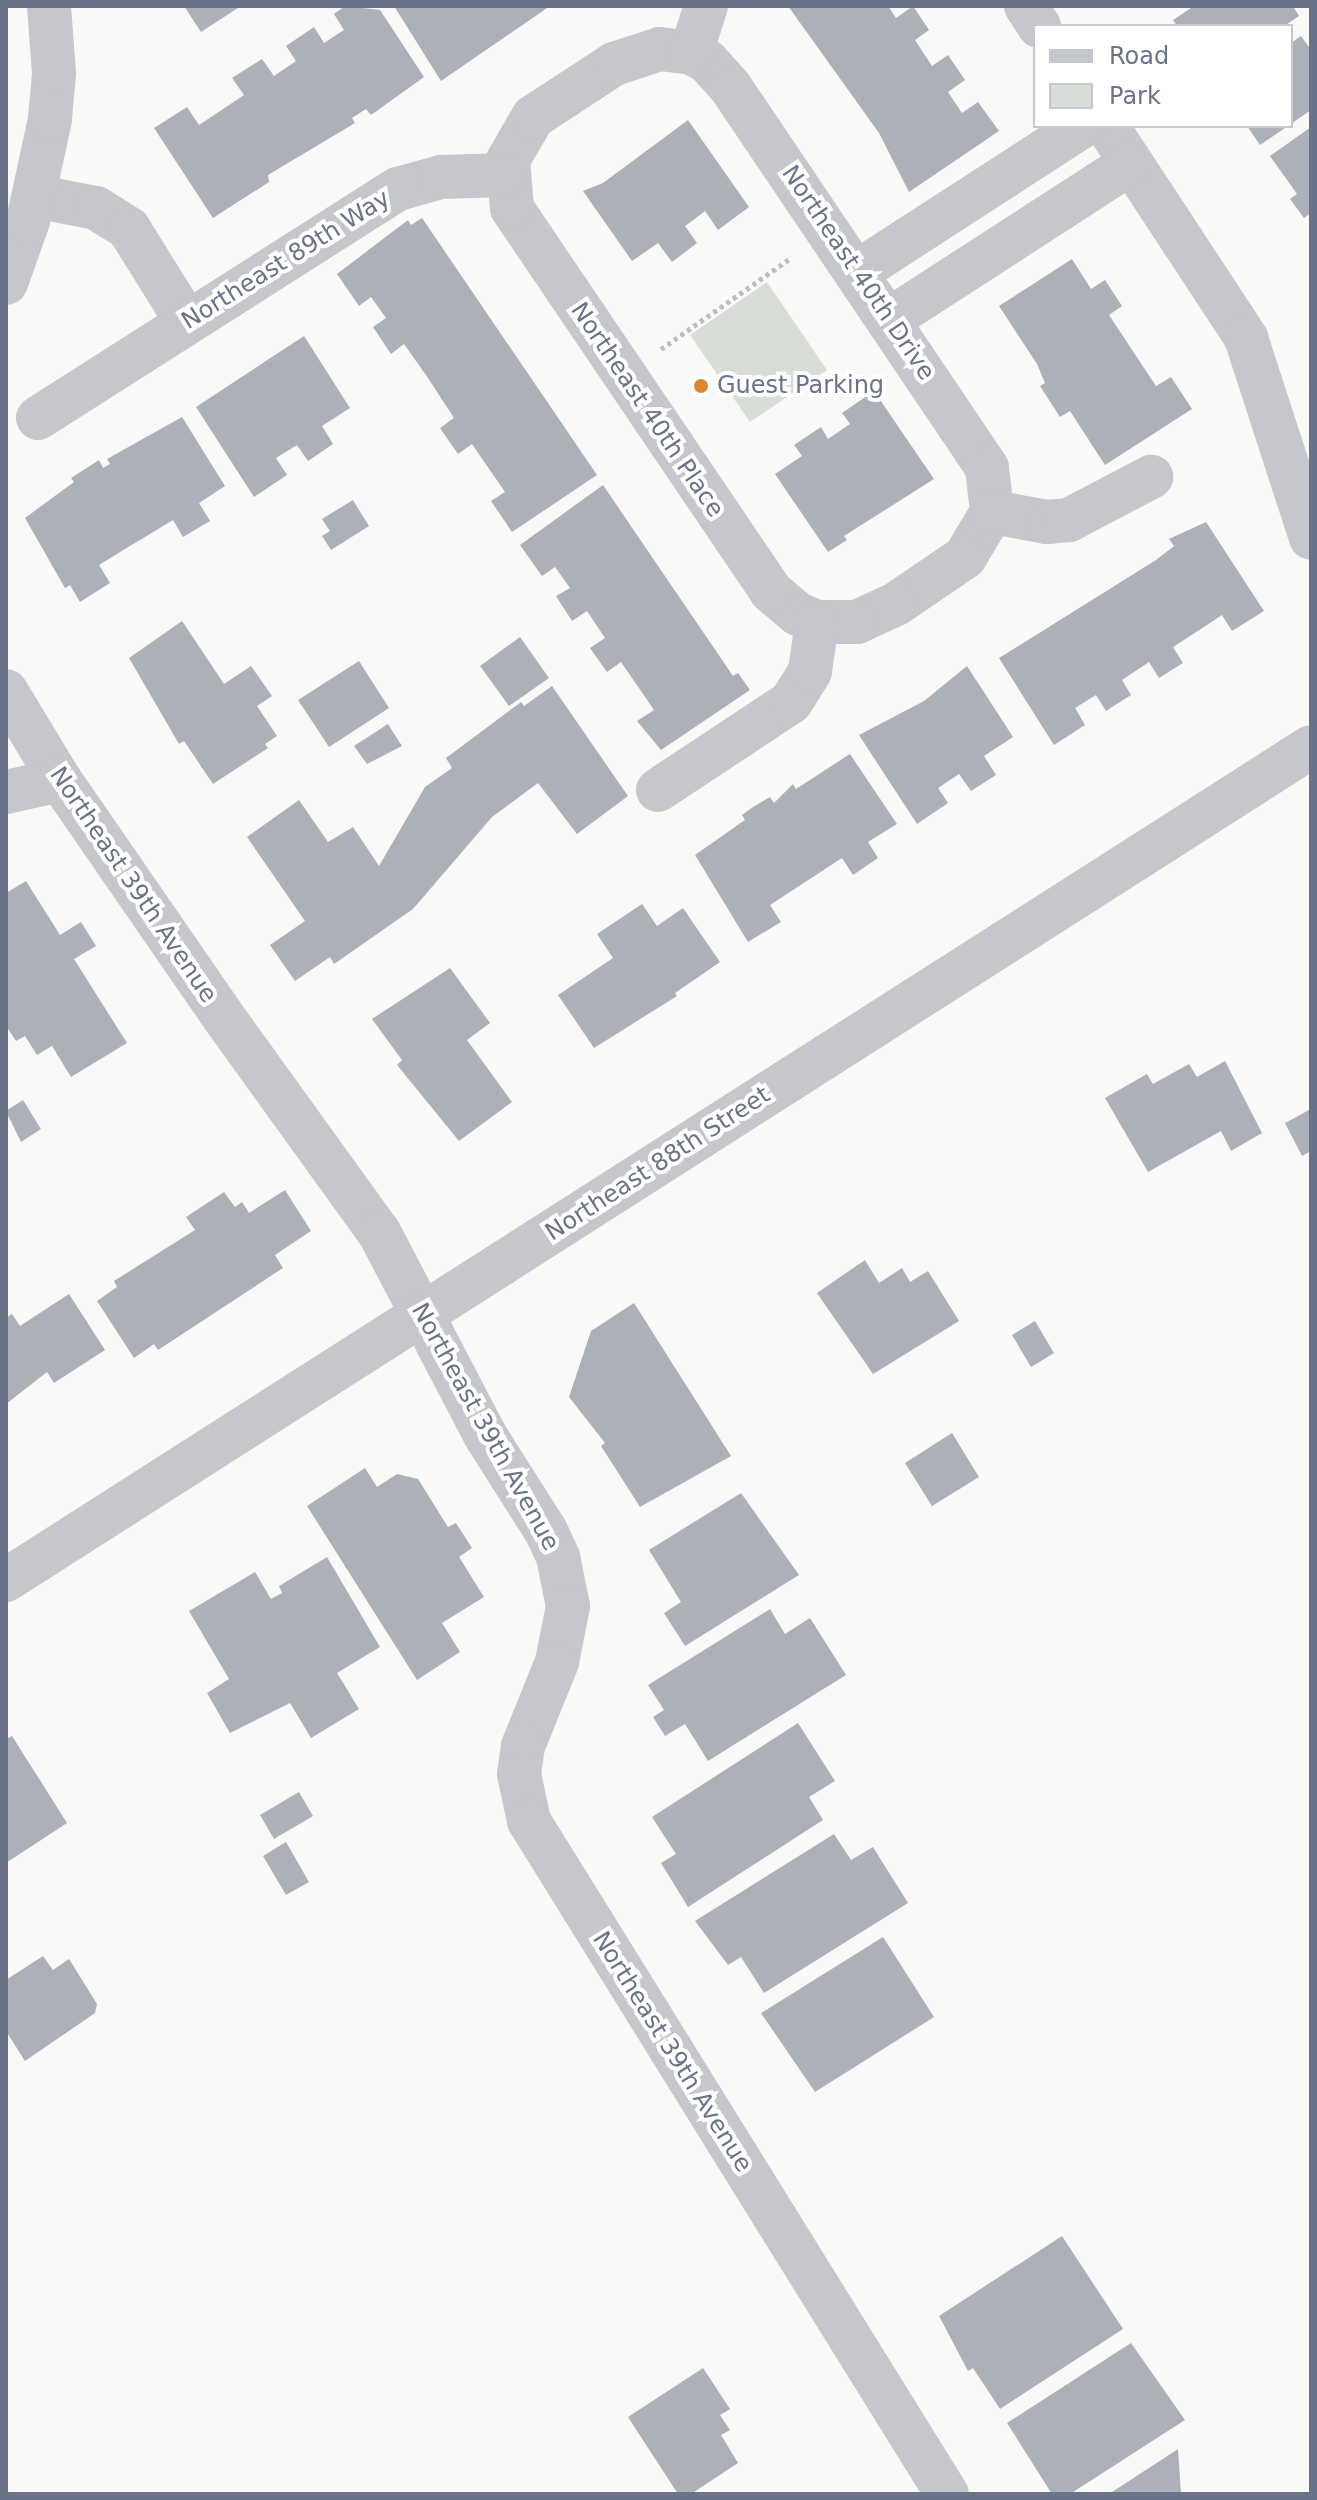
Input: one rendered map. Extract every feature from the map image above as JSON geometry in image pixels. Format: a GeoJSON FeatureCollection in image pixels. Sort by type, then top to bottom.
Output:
{"type":"FeatureCollection","features":[{"type":"Feature","properties":{"kind":"street"},"geometry":{"type":"LineString","coordinates":[[6,283],[36,185],[54,73],[49,6]]}},
{"type":"Feature","properties":{"kind":"street"},"geometry":{"type":"LineString","coordinates":[[506,175],[522,130],[548,106],[629,57],[660,49],[691,53],[706,6]]}},
{"type":"Feature","properties":{"kind":"street"},"geometry":{"type":"LineString","coordinates":[[1026,6],[1038,24]]}},
{"type":"Feature","properties":{"kind":"street","name":"Northeast 40th Drive"},"geometry":{"type":"LineString","coordinates":[[691,53],[707,61],[731,88],[978,451],[992,488],[992,512]]}},
{"type":"Feature","properties":{"kind":"street"},"geometry":{"type":"LineString","coordinates":[[857,272],[1080,128]]}},
{"type":"Feature","properties":{"kind":"street"},"geometry":{"type":"LineString","coordinates":[[1108,128],[1246,338],[1311,538]]}},
{"type":"Feature","properties":{"kind":"street"},"geometry":{"type":"LineString","coordinates":[[890,319],[1131,163]]}},
{"type":"Feature","properties":{"kind":"street","name":"Northeast 89th Way"},"geometry":{"type":"LineString","coordinates":[[38,418],[398,189],[441,177],[506,175]]}},
{"type":"Feature","properties":{"kind":"street","name":"Northeast 40th Place"},"geometry":{"type":"LineString","coordinates":[[506,175],[521,224],[760,575],[784,604],[817,622]]}},
{"type":"Feature","properties":{"kind":"street"},"geometry":{"type":"LineString","coordinates":[[36,185],[96,208],[129,229],[187,322]]}},
{"type":"Feature","properties":{"kind":"street"},"geometry":{"type":"LineString","coordinates":[[658,790],[791,702],[810,671],[817,622],[857,622],[949,570],[977,543],[992,512],[1047,522],[1069,520],[1151,477]]}},
{"type":"Feature","properties":{"kind":"street","name":"Northeast 39th Avenue"},"geometry":{"type":"LineString","coordinates":[[6,691],[60,780],[380,1234],[485,1435],[546,1531],[566,1583],[566,1633],[523,1746],[519,1774],[529,1821],[947,2494]]}},
{"type":"Feature","properties":{"kind":"street","name":"Northeast 88th Street"},"geometry":{"type":"LineString","coordinates":[[6,1580],[1311,747]]}},
{"type":"Feature","properties":{"kind":"street"},"geometry":{"type":"LineString","coordinates":[[6,792],[60,780]]}},
{"type":"Feature","properties":{"kind":"path"},"geometry":{"type":"LineString","coordinates":[[647,358],[802,251]]}},
{"type":"Feature","properties":{"kind":"green space"},"geometry":{"type":"Polygon","coordinates":[[[767,282],[827,370],[750,422],[690,335],[767,282]]]}},
{"type":"Feature","properties":{"kind":"building"},"geometry":{"type":"Polygon","coordinates":[[[184,6],[241,6],[201,32],[184,6]]]}},
{"type":"Feature","properties":{"kind":"building"},"geometry":{"type":"Polygon","coordinates":[[[345,6],[380,10],[424,77],[371,115],[366,109],[352,118],[355,123],[268,175],[269,182],[213,218],[154,128],[187,107],[199,125],[244,95],[232,78],[262,59],[274,76],[296,61],[286,46],[314,27],[324,43],[344,30],[334,14],[345,6]]]}},
{"type":"Feature","properties":{"kind":"building"},"geometry":{"type":"Polygon","coordinates":[[[394,6],[550,6],[441,81],[394,6]]]}},
{"type":"Feature","properties":{"kind":"building"},"geometry":{"type":"Polygon","coordinates":[[[788,6],[888,6],[896,18],[913,6],[929,30],[915,40],[932,66],[948,55],[965,80],[948,92],[962,113],[978,102],[999,131],[909,192],[879,133],[788,6]]]}},
{"type":"Feature","properties":{"kind":"building"},"geometry":{"type":"Polygon","coordinates":[[[1194,6],[1293,6],[1299,16],[1287,24],[1176,24],[1173,20],[1194,6]]]}},
{"type":"Feature","properties":{"kind":"building"},"geometry":{"type":"Polygon","coordinates":[[[1301,36],[1311,50],[1311,110],[1293,123],[1293,42],[1301,36]]]}},
{"type":"Feature","properties":{"kind":"building"},"geometry":{"type":"Polygon","coordinates":[[[688,120],[749,207],[718,230],[705,211],[685,226],[697,243],[672,262],[658,243],[632,261],[583,191],[603,183],[688,120]]]}},
{"type":"Feature","properties":{"kind":"building"},"geometry":{"type":"Polygon","coordinates":[[[1311,127],[1311,213],[1304,218],[1290,199],[1297,194],[1270,156],[1311,127]]]}},
{"type":"Feature","properties":{"kind":"building"},"geometry":{"type":"Polygon","coordinates":[[[1248,128],[1285,128],[1260,145],[1248,128]]]}},
{"type":"Feature","properties":{"kind":"building"},"geometry":{"type":"Polygon","coordinates":[[[422,218],[597,475],[512,532],[491,501],[505,492],[472,444],[458,454],[440,428],[454,418],[428,378],[404,344],[391,354],[373,327],[386,318],[371,297],[359,306],[337,274],[408,220],[411,225],[422,218]]]}},
{"type":"Feature","properties":{"kind":"building"},"geometry":{"type":"Polygon","coordinates":[[[1072,259],[1091,289],[1105,280],[1122,306],[1109,315],[1156,386],[1171,377],[1192,409],[1105,465],[1070,411],[1060,417],[1040,386],[1045,383],[1037,364],[999,306],[1072,259]]]}},
{"type":"Feature","properties":{"kind":"building"},"geometry":{"type":"Polygon","coordinates":[[[304,336],[350,408],[322,426],[333,444],[308,461],[297,445],[276,458],[287,475],[254,497],[196,407],[304,336]]]}},
{"type":"Feature","properties":{"kind":"building"},"geometry":{"type":"Polygon","coordinates":[[[874,391],[934,479],[844,536],[847,540],[828,552],[775,474],[802,456],[794,445],[821,427],[828,439],[850,424],[842,413],[874,391]]]}},
{"type":"Feature","properties":{"kind":"building"},"geometry":{"type":"Polygon","coordinates":[[[182,417],[225,486],[199,503],[210,521],[183,537],[173,520],[99,565],[110,583],[80,602],[70,585],[65,588],[25,518],[74,482],[71,478],[99,460],[103,468],[110,464],[107,459],[182,417]]]}},
{"type":"Feature","properties":{"kind":"building"},"geometry":{"type":"Polygon","coordinates":[[[603,485],[733,676],[738,673],[750,690],[661,750],[637,721],[654,710],[621,662],[607,672],[590,648],[605,638],[587,611],[572,621],[556,596],[570,588],[555,567],[542,576],[520,545],[603,485]]]}},
{"type":"Feature","properties":{"kind":"building"},"geometry":{"type":"Polygon","coordinates":[[[353,500],[369,526],[331,550],[322,536],[330,531],[322,519],[353,500]]]}},
{"type":"Feature","properties":{"kind":"building"},"geometry":{"type":"Polygon","coordinates":[[[1206,522],[1264,611],[1232,631],[1222,615],[1173,647],[1183,663],[1159,678],[1149,662],[1122,680],[1131,695],[1106,711],[1096,695],[1075,708],[1085,725],[1054,745],[999,658],[1156,560],[1174,546],[1169,539],[1206,522]]]}},
{"type":"Feature","properties":{"kind":"building"},"geometry":{"type":"Polygon","coordinates":[[[182,621],[224,684],[251,666],[272,696],[257,706],[277,736],[265,744],[268,748],[213,784],[184,741],[179,744],[129,658],[182,621]]]}},
{"type":"Feature","properties":{"kind":"building"},"geometry":{"type":"Polygon","coordinates":[[[520,637],[549,678],[509,706],[480,666],[520,637]]]}},
{"type":"Feature","properties":{"kind":"building"},"geometry":{"type":"Polygon","coordinates":[[[359,661],[389,708],[329,747],[298,700],[359,661]]]}},
{"type":"Feature","properties":{"kind":"building"},"geometry":{"type":"Polygon","coordinates":[[[967,666],[1013,737],[984,756],[996,775],[971,791],[959,774],[938,788],[948,803],[917,824],[859,735],[924,701],[967,666]]]}},
{"type":"Feature","properties":{"kind":"building"},"geometry":{"type":"Polygon","coordinates":[[[552,686],[628,796],[577,834],[538,783],[492,817],[413,909],[334,964],[330,957],[295,981],[270,945],[305,921],[247,837],[299,800],[328,842],[353,827],[379,866],[425,787],[452,768],[446,758],[521,702],[524,706],[552,686]]]}},
{"type":"Feature","properties":{"kind":"building"},"geometry":{"type":"Polygon","coordinates":[[[388,724],[402,746],[367,764],[354,746],[388,724]]]}},
{"type":"Feature","properties":{"kind":"building"},"geometry":{"type":"Polygon","coordinates":[[[850,754],[897,824],[868,842],[878,858],[853,875],[842,858],[770,905],[781,922],[748,942],[695,855],[745,820],[742,815],[750,809],[770,797],[774,803],[793,784],[796,789],[850,754]]]}},
{"type":"Feature","properties":{"kind":"building"},"geometry":{"type":"Polygon","coordinates":[[[26,881],[60,935],[81,922],[96,946],[74,959],[127,1043],[71,1077],[52,1046],[37,1055],[25,1036],[16,1041],[6,1026],[6,893],[26,881]]]}},
{"type":"Feature","properties":{"kind":"building"},"geometry":{"type":"Polygon","coordinates":[[[642,904],[657,926],[683,908],[720,962],[675,993],[677,996],[594,1048],[558,995],[613,958],[597,934],[642,904]]]}},
{"type":"Feature","properties":{"kind":"building"},"geometry":{"type":"Polygon","coordinates":[[[450,968],[490,1023],[467,1040],[512,1102],[459,1141],[397,1065],[402,1060],[372,1019],[450,968]]]}},
{"type":"Feature","properties":{"kind":"building"},"geometry":{"type":"Polygon","coordinates":[[[1225,1061],[1262,1133],[1231,1151],[1221,1131],[1148,1172],[1105,1098],[1147,1074],[1153,1084],[1189,1064],[1197,1077],[1225,1061]]]}},
{"type":"Feature","properties":{"kind":"building"},"geometry":{"type":"Polygon","coordinates":[[[23,1100],[41,1129],[21,1142],[6,1111],[23,1100]]]}},
{"type":"Feature","properties":{"kind":"building"},"geometry":{"type":"Polygon","coordinates":[[[1309,1110],[1311,1151],[1302,1156],[1285,1123],[1309,1110]]]}},
{"type":"Feature","properties":{"kind":"building"},"geometry":{"type":"Polygon","coordinates":[[[285,1190],[311,1231],[275,1255],[283,1268],[158,1350],[154,1344],[134,1358],[97,1301],[117,1287],[114,1281],[195,1230],[186,1217],[224,1192],[235,1207],[242,1202],[249,1213],[285,1190]]]}},
{"type":"Feature","properties":{"kind":"building"},"geometry":{"type":"Polygon","coordinates":[[[865,1260],[879,1283],[902,1268],[910,1282],[928,1271],[959,1321],[873,1374],[817,1293],[865,1260]]]}},
{"type":"Feature","properties":{"kind":"building"},"geometry":{"type":"Polygon","coordinates":[[[69,1294],[105,1350],[54,1383],[47,1372],[6,1404],[6,1318],[12,1314],[20,1326],[69,1294]]]}},
{"type":"Feature","properties":{"kind":"building"},"geometry":{"type":"Polygon","coordinates":[[[634,1303],[731,1456],[640,1507],[601,1446],[605,1443],[569,1397],[591,1331],[634,1303]]]}},
{"type":"Feature","properties":{"kind":"building"},"geometry":{"type":"Polygon","coordinates":[[[1035,1321],[1054,1353],[1031,1367],[1012,1335],[1035,1321]]]}},
{"type":"Feature","properties":{"kind":"building"},"geometry":{"type":"Polygon","coordinates":[[[952,1433],[979,1477],[932,1506],[905,1463],[952,1433]]]}},
{"type":"Feature","properties":{"kind":"building"},"geometry":{"type":"Polygon","coordinates":[[[365,1468],[377,1487],[397,1474],[418,1479],[448,1527],[456,1523],[472,1548],[459,1557],[484,1597],[442,1623],[460,1652],[417,1680],[307,1506],[365,1468]]]}},
{"type":"Feature","properties":{"kind":"building"},"geometry":{"type":"Polygon","coordinates":[[[741,1493],[799,1575],[685,1646],[664,1613],[681,1602],[649,1550],[741,1493]]]}},
{"type":"Feature","properties":{"kind":"building"},"geometry":{"type":"Polygon","coordinates":[[[327,1557],[380,1647],[337,1673],[359,1709],[311,1738],[290,1703],[230,1733],[207,1693],[229,1679],[189,1611],[255,1572],[271,1599],[282,1593],[279,1586],[327,1557]]]}},
{"type":"Feature","properties":{"kind":"building"},"geometry":{"type":"Polygon","coordinates":[[[770,1609],[785,1634],[810,1618],[846,1675],[708,1761],[685,1724],[665,1736],[653,1717],[664,1710],[648,1685],[770,1609]]]}},
{"type":"Feature","properties":{"kind":"building"},"geometry":{"type":"Polygon","coordinates":[[[798,1723],[835,1781],[809,1797],[823,1820],[688,1907],[661,1863],[676,1854],[652,1817],[798,1723]]]}},
{"type":"Feature","properties":{"kind":"building"},"geometry":{"type":"Polygon","coordinates":[[[12,1736],[67,1823],[6,1863],[6,1739],[12,1736]]]}},
{"type":"Feature","properties":{"kind":"building"},"geometry":{"type":"Polygon","coordinates":[[[299,1792],[313,1816],[274,1839],[260,1815],[299,1792]]]}},
{"type":"Feature","properties":{"kind":"building"},"geometry":{"type":"Polygon","coordinates":[[[834,1834],[851,1860],[873,1847],[908,1903],[764,1993],[741,1957],[728,1965],[695,1921],[834,1834]]]}},
{"type":"Feature","properties":{"kind":"building"},"geometry":{"type":"Polygon","coordinates":[[[286,1842],[309,1882],[286,1895],[263,1856],[286,1842]]]}},
{"type":"Feature","properties":{"kind":"building"},"geometry":{"type":"Polygon","coordinates":[[[883,1937],[934,2017],[815,2092],[761,2013],[883,1937]]]}},
{"type":"Feature","properties":{"kind":"building"},"geometry":{"type":"Polygon","coordinates":[[[43,1956],[53,1970],[69,1959],[97,2004],[95,2013],[25,2061],[6,2031],[6,1980],[43,1956]]]}},
{"type":"Feature","properties":{"kind":"building"},"geometry":{"type":"Polygon","coordinates":[[[1062,2236],[1123,2329],[1000,2409],[973,2368],[968,2371],[939,2316],[1062,2236]]]}},
{"type":"Feature","properties":{"kind":"building"},"geometry":{"type":"Polygon","coordinates":[[[1131,2343],[1185,2420],[1070,2494],[1052,2494],[1007,2423],[1131,2343]]]}},
{"type":"Feature","properties":{"kind":"building"},"geometry":{"type":"Polygon","coordinates":[[[703,2368],[730,2409],[720,2415],[730,2430],[721,2435],[738,2463],[691,2494],[678,2494],[628,2417],[703,2368]]]}},
{"type":"Feature","properties":{"kind":"building"},"geometry":{"type":"Polygon","coordinates":[[[1178,2449],[1181,2494],[1109,2494],[1178,2449]]]}},
{"type":"Feature","properties":{"kind":"place","name":"Guest Parking"},"geometry":{"type":"Point","coordinates":[701,386]}}]}
